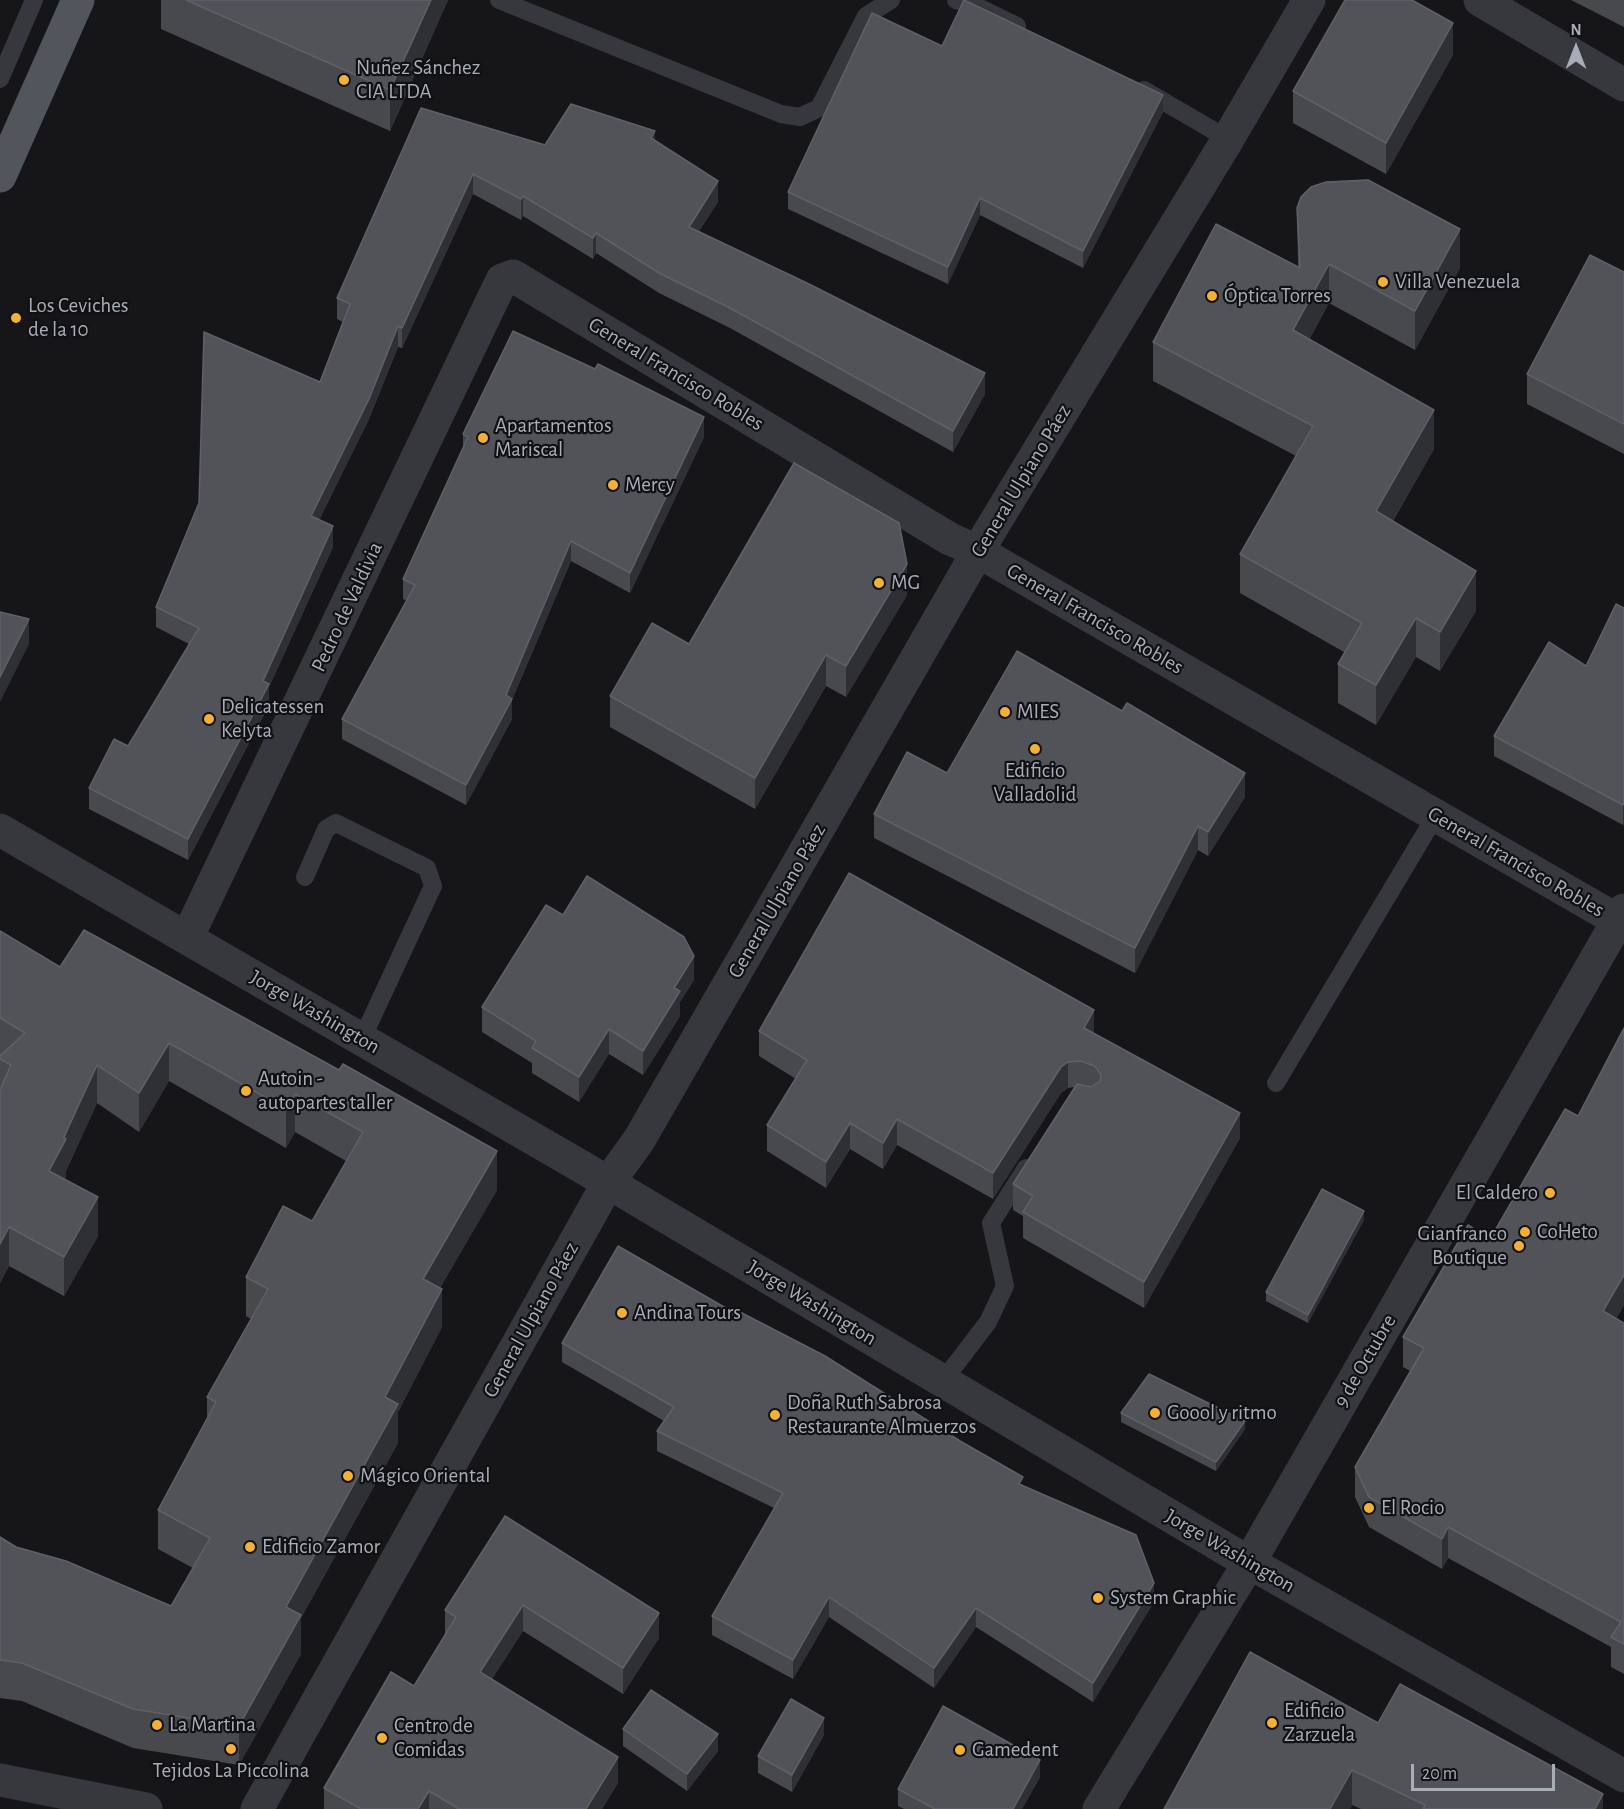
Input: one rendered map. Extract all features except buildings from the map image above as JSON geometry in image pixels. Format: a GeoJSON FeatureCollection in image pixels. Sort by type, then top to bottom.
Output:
{"type":"FeatureCollection","features":[{"type":"Feature","properties":{"kind":"main road"},"geometry":{"type":"LineString","coordinates":[[0,176],[78,0]]}},
{"type":"Feature","properties":{"kind":"street","name":"General Ulpiano Páez"},"geometry":{"type":"LineString","coordinates":[[257,1809],[608,1183],[639,1140],[979,552],[1228,139],[1309,0]]}},
{"type":"Feature","properties":{"kind":"street"},"geometry":{"type":"LineString","coordinates":[[1480,0],[1624,85]]}},
{"type":"Feature","properties":{"kind":"street","name":"General Francisco Robles"},"geometry":{"type":"LineString","coordinates":[[507,276],[513,276],[950,539],[979,552],[1436,815],[1622,918]]}},
{"type":"Feature","properties":{"kind":"street","name":"Pedro de Valdivia"},"geometry":{"type":"LineString","coordinates":[[187,938],[502,280],[507,276]]}},
{"type":"Feature","properties":{"kind":"street","name":"Jorge Washington"},"geometry":{"type":"LineString","coordinates":[[0,830],[608,1183],[1249,1563],[1624,1776]]}},
{"type":"Feature","properties":{"kind":"street","name":"9 de Octubre"},"geometry":{"type":"LineString","coordinates":[[1099,1809],[1249,1563],[1622,918]]}},
{"type":"Feature","properties":{"kind":"street"},"geometry":{"type":"LineString","coordinates":[[0,1780],[146,1809]]}},
{"type":"Feature","properties":{"kind":"lane"},"geometry":{"type":"LineString","coordinates":[[0,79],[34,0]]}},
{"type":"Feature","properties":{"kind":"lane"},"geometry":{"type":"LineString","coordinates":[[499,0],[781,114],[800,117],[819,108],[866,16],[891,0]]}},
{"type":"Feature","properties":{"kind":"lane"},"geometry":{"type":"LineString","coordinates":[[956,0],[974,5],[1037,36]]}},
{"type":"Feature","properties":{"kind":"lane"},"geometry":{"type":"LineString","coordinates":[[1131,84],[1228,139]]}},
{"type":"Feature","properties":{"kind":"lane"},"geometry":{"type":"LineString","coordinates":[[1276,1083],[1436,815]]}},
{"type":"Feature","properties":{"kind":"lane"},"geometry":{"type":"LineString","coordinates":[[305,877],[326,829],[336,824],[427,868],[433,886],[362,1040]]}},
{"type":"Feature","properties":{"kind":"lane"},"geometry":{"type":"LineString","coordinates":[[943,1381],[988,1322],[1005,1286],[991,1223],[1033,1156]]}},
{"type":"Feature","properties":{"kind":"place","name":"Nuñez Sánchez CIA LTDA"},"geometry":{"type":"Point","coordinates":[344,80]}},
{"type":"Feature","properties":{"kind":"place","name":"Villa Venezuela"},"geometry":{"type":"Point","coordinates":[1383,282]}},
{"type":"Feature","properties":{"kind":"place","name":"Óptica Torres"},"geometry":{"type":"Point","coordinates":[1212,296]}},
{"type":"Feature","properties":{"kind":"place","name":"Los Ceviches de la 10"},"geometry":{"type":"Point","coordinates":[16,318]}},
{"type":"Feature","properties":{"kind":"place","name":"Apartamentos Mariscal"},"geometry":{"type":"Point","coordinates":[483,438]}},
{"type":"Feature","properties":{"kind":"place","name":"Mercy"},"geometry":{"type":"Point","coordinates":[613,485]}},
{"type":"Feature","properties":{"kind":"place","name":"MG"},"geometry":{"type":"Point","coordinates":[879,583]}},
{"type":"Feature","properties":{"kind":"place","name":"MIES"},"geometry":{"type":"Point","coordinates":[1005,712]}},
{"type":"Feature","properties":{"kind":"place","name":"Delicatessen Kelyta"},"geometry":{"type":"Point","coordinates":[209,719]}},
{"type":"Feature","properties":{"kind":"place","name":"Edificio Valladolid"},"geometry":{"type":"Point","coordinates":[1035,749]}},
{"type":"Feature","properties":{"kind":"place","name":"Autoin - autopartes taller"},"geometry":{"type":"Point","coordinates":[246,1091]}},
{"type":"Feature","properties":{"kind":"place","name":"El Caldero"},"geometry":{"type":"Point","coordinates":[1550,1193]}},
{"type":"Feature","properties":{"kind":"place","name":"CoHeto"},"geometry":{"type":"Point","coordinates":[1525,1232]}},
{"type":"Feature","properties":{"kind":"place","name":"Gianfranco Boutique"},"geometry":{"type":"Point","coordinates":[1519,1246]}},
{"type":"Feature","properties":{"kind":"place","name":"Andina Tours"},"geometry":{"type":"Point","coordinates":[622,1313]}},
{"type":"Feature","properties":{"kind":"place","name":"Goool y ritmo"},"geometry":{"type":"Point","coordinates":[1155,1413]}},
{"type":"Feature","properties":{"kind":"place","name":"Doña Ruth Sabrosa Restaurante Almuerzos"},"geometry":{"type":"Point","coordinates":[775,1415]}},
{"type":"Feature","properties":{"kind":"place","name":"Mágico Oriental"},"geometry":{"type":"Point","coordinates":[348,1476]}},
{"type":"Feature","properties":{"kind":"place","name":"El Rocio"},"geometry":{"type":"Point","coordinates":[1369,1508]}},
{"type":"Feature","properties":{"kind":"place","name":"Edificio Zamor"},"geometry":{"type":"Point","coordinates":[250,1547]}},
{"type":"Feature","properties":{"kind":"place","name":"System Graphic"},"geometry":{"type":"Point","coordinates":[1098,1598]}},
{"type":"Feature","properties":{"kind":"place","name":"Edificio Zarzuela"},"geometry":{"type":"Point","coordinates":[1272,1723]}},
{"type":"Feature","properties":{"kind":"place","name":"La Martina"},"geometry":{"type":"Point","coordinates":[157,1725]}},
{"type":"Feature","properties":{"kind":"place","name":"Centro de Comidas"},"geometry":{"type":"Point","coordinates":[382,1738]}},
{"type":"Feature","properties":{"kind":"place","name":"Tejidos La Piccolina"},"geometry":{"type":"Point","coordinates":[231,1749]}},
{"type":"Feature","properties":{"kind":"place","name":"Gamedent"},"geometry":{"type":"Point","coordinates":[960,1750]}}]}
